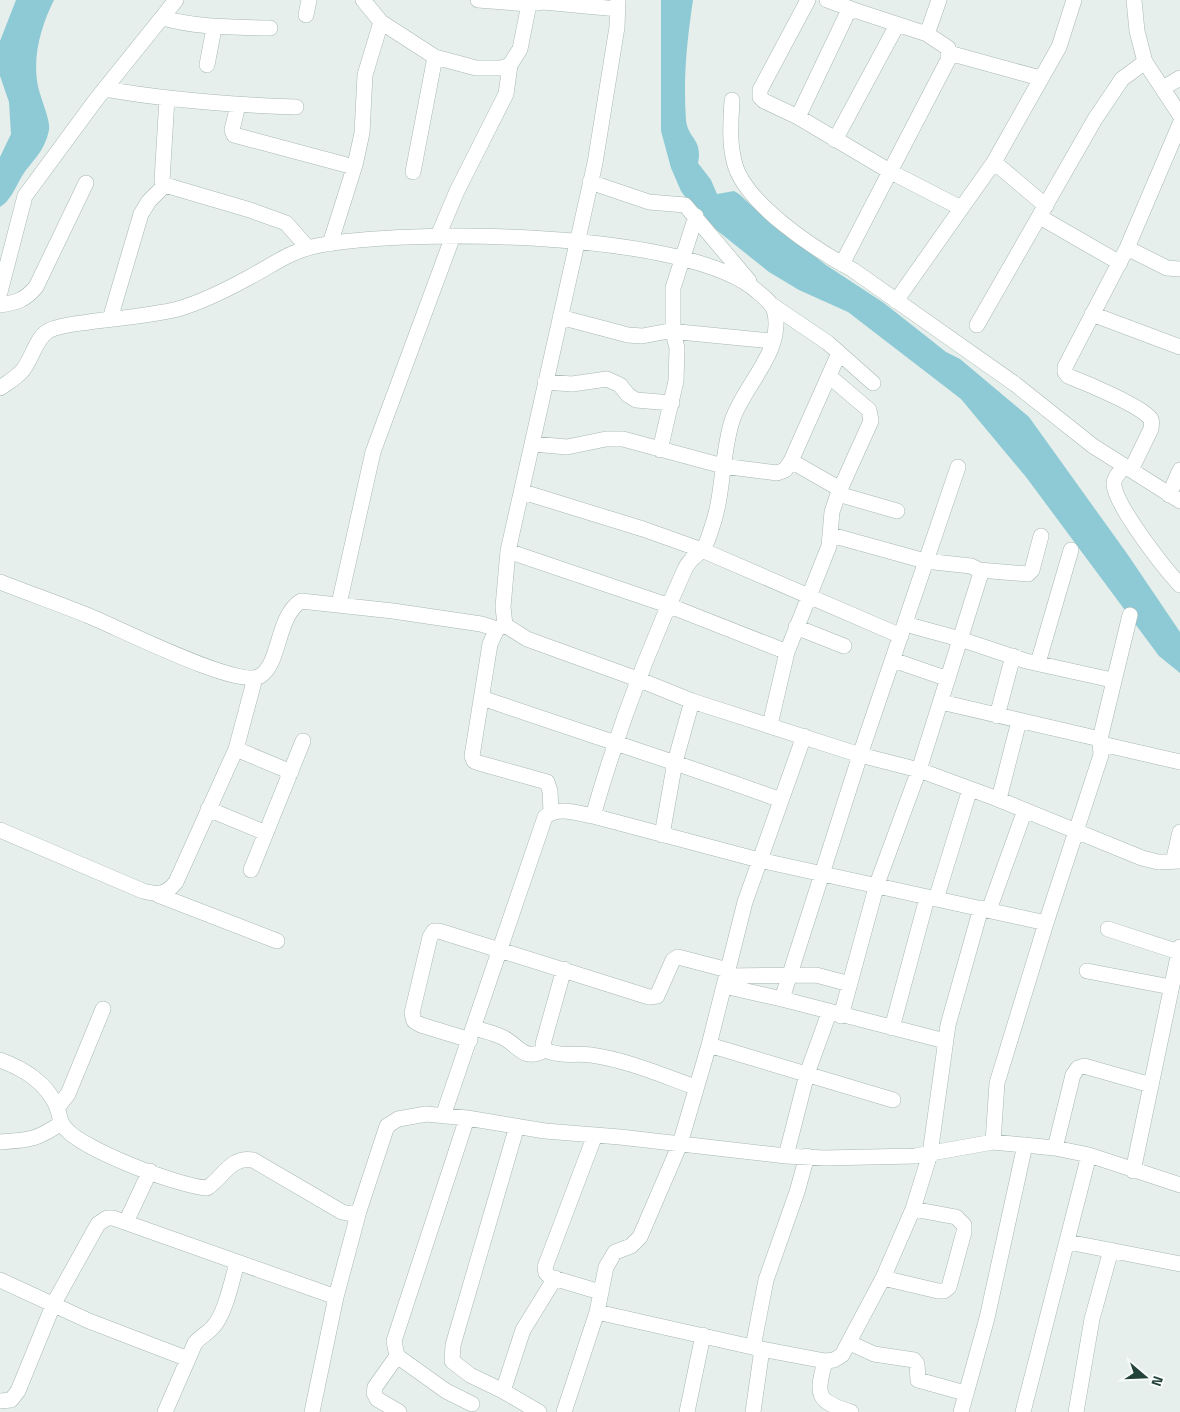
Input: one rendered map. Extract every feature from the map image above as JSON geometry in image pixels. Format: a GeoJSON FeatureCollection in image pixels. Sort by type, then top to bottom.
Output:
{"type":"FeatureCollection","features":[{"type":"Feature","properties":{"kind":"street"},"geometry":{"type":"LineString","coordinates":[[0,292],[25,196],[105,89],[176,0]]}},
{"type":"Feature","properties":{"kind":"street"},"geometry":{"type":"LineString","coordinates":[[363,0],[381,22],[435,57],[476,68],[501,68],[510,65]]}},
{"type":"Feature","properties":{"kind":"street"},"geometry":{"type":"LineString","coordinates":[[478,0],[618,4],[617,27],[590,182],[508,551],[501,627],[490,644],[472,756],[474,761],[547,782],[550,791],[551,812]]}},
{"type":"Feature","properties":{"kind":"street"},"geometry":{"type":"LineString","coordinates":[[808,0],[760,90],[760,97],[764,102],[798,117],[891,172],[961,208]]}},
{"type":"Feature","properties":{"kind":"street"},"geometry":{"type":"LineString","coordinates":[[827,0],[926,34],[944,44],[949,53],[948,60],[842,264]]}},
{"type":"Feature","properties":{"kind":"street"},"geometry":{"type":"LineString","coordinates":[[926,34],[939,0]]}},
{"type":"Feature","properties":{"kind":"street"},"geometry":{"type":"LineString","coordinates":[[896,300],[994,162],[1059,47],[1074,0]]}},
{"type":"Feature","properties":{"kind":"street"},"geometry":{"type":"LineString","coordinates":[[1134,0],[1137,31],[1145,62],[1180,115]]}},
{"type":"Feature","properties":{"kind":"street"},"geometry":{"type":"LineString","coordinates":[[340,604],[372,452],[445,236],[457,191],[506,94],[510,65],[520,49],[529,2]]}},
{"type":"Feature","properties":{"kind":"street"},"geometry":{"type":"LineString","coordinates":[[798,117],[847,14],[854,10]]}},
{"type":"Feature","properties":{"kind":"street"},"geometry":{"type":"LineString","coordinates":[[163,18],[214,28],[270,28]]}},
{"type":"Feature","properties":{"kind":"street"},"geometry":{"type":"LineString","coordinates":[[330,244],[354,167],[362,133],[365,75],[381,22]]}},
{"type":"Feature","properties":{"kind":"street"},"geometry":{"type":"LineString","coordinates":[[835,140],[897,25]]}},
{"type":"Feature","properties":{"kind":"street"},"geometry":{"type":"LineString","coordinates":[[207,65],[214,28]]}},
{"type":"Feature","properties":{"kind":"street"},"geometry":{"type":"LineString","coordinates":[[949,53],[1040,78]]}},
{"type":"Feature","properties":{"kind":"street"},"geometry":{"type":"LineString","coordinates":[[413,172],[435,57]]}},
{"type":"Feature","properties":{"kind":"street"},"geometry":{"type":"LineString","coordinates":[[977,325],[1095,119],[1122,80],[1145,62]]}},
{"type":"Feature","properties":{"kind":"street"},"geometry":{"type":"LineString","coordinates":[[1163,88],[1180,78]]}},
{"type":"Feature","properties":{"kind":"street"},"geometry":{"type":"LineString","coordinates":[[105,89],[166,98],[238,105],[296,107]]}},
{"type":"Feature","properties":{"kind":"street"},"geometry":{"type":"LineString","coordinates":[[166,98],[162,181],[165,186],[250,210],[286,223],[308,248]]}},
{"type":"Feature","properties":{"kind":"street"},"geometry":{"type":"LineString","coordinates":[[732,100],[731,137],[734,162],[742,182],[756,200],[777,218],[1015,384],[1093,446],[1174,498],[1180,470]]}},
{"type":"Feature","properties":{"kind":"street"},"geometry":{"type":"LineString","coordinates":[[238,105],[232,130],[234,135],[354,167]]}},
{"type":"Feature","properties":{"kind":"street"},"geometry":{"type":"LineString","coordinates":[[1180,124],[1127,248],[1092,314],[1065,372],[1149,417],[1152,423],[1150,429],[1128,468],[1115,478],[1115,489],[1136,530],[1180,585]]}},
{"type":"Feature","properties":{"kind":"street"},"geometry":{"type":"LineString","coordinates":[[994,162],[1043,211],[1120,262]]}},
{"type":"Feature","properties":{"kind":"street"},"geometry":{"type":"LineString","coordinates":[[590,182],[649,202],[685,205],[754,288],[772,305],[839,353],[873,383]]}},
{"type":"Feature","properties":{"kind":"street"},"geometry":{"type":"LineString","coordinates":[[0,305],[15,303],[27,297],[36,287],[86,183]]}},
{"type":"Feature","properties":{"kind":"street"},"geometry":{"type":"LineString","coordinates":[[110,319],[141,214],[148,201],[165,186]]}},
{"type":"Feature","properties":{"kind":"street"},"geometry":{"type":"LineString","coordinates":[[660,450],[672,403],[677,364],[673,288],[681,257],[696,216]]}},
{"type":"Feature","properties":{"kind":"street"},"geometry":{"type":"LineString","coordinates":[[0,388],[20,374],[33,356],[41,337],[48,331],[180,308],[249,278],[296,251],[330,244],[445,236],[578,241],[681,257],[728,272],[754,288]]}},
{"type":"Feature","properties":{"kind":"street"},"geometry":{"type":"LineString","coordinates":[[1127,248],[1167,268],[1180,268]]}},
{"type":"Feature","properties":{"kind":"street"},"geometry":{"type":"LineString","coordinates":[[593,816],[614,744],[686,565],[693,556],[702,550],[715,518],[732,419],[765,362],[772,341],[776,319],[772,305]]}},
{"type":"Feature","properties":{"kind":"street"},"geometry":{"type":"LineString","coordinates":[[1092,314],[1180,347]]}},
{"type":"Feature","properties":{"kind":"street"},"geometry":{"type":"LineString","coordinates":[[560,316],[642,336],[674,332],[772,341]]}},
{"type":"Feature","properties":{"kind":"street"},"geometry":{"type":"LineString","coordinates":[[533,444],[566,447],[606,439],[624,439],[723,466],[777,472],[785,470],[791,461],[839,353]]}},
{"type":"Feature","properties":{"kind":"street"},"geometry":{"type":"LineString","coordinates":[[770,725],[787,652],[829,546],[832,512],[839,491],[871,421],[872,415],[869,410],[829,376]]}},
{"type":"Feature","properties":{"kind":"street"},"geometry":{"type":"LineString","coordinates":[[545,382],[572,384],[606,379],[620,385],[628,395],[636,400],[672,403]]}},
{"type":"Feature","properties":{"kind":"street"},"geometry":{"type":"LineString","coordinates":[[791,461],[839,491],[897,511]]}},
{"type":"Feature","properties":{"kind":"street"},"geometry":{"type":"LineString","coordinates":[[782,999],[860,755],[958,467]]}},
{"type":"Feature","properties":{"kind":"street"},"geometry":{"type":"LineString","coordinates":[[522,492],[643,529],[702,550],[810,595],[903,630],[960,639],[1038,664],[1112,680]]}},
{"type":"Feature","properties":{"kind":"street"},"geometry":{"type":"LineString","coordinates":[[831,535],[925,561],[971,566],[979,570],[1028,574],[1032,570],[1042,536]]}},
{"type":"Feature","properties":{"kind":"street"},"geometry":{"type":"LineString","coordinates":[[1038,664],[1070,550]]}},
{"type":"Feature","properties":{"kind":"street"},"geometry":{"type":"LineString","coordinates":[[508,551],[670,606],[787,652]]}},
{"type":"Feature","properties":{"kind":"street"},"geometry":{"type":"LineString","coordinates":[[786,1156],[807,1074],[850,984],[877,884],[919,770],[980,576],[979,570]]}},
{"type":"Feature","properties":{"kind":"street"},"geometry":{"type":"LineString","coordinates":[[0,582],[89,616],[192,662],[245,679],[255,678],[262,674],[269,666],[293,606],[301,601],[340,604],[501,627],[526,639],[692,701],[860,755],[919,770],[999,799],[1125,852],[1158,862],[1179,861]]}},
{"type":"Feature","properties":{"kind":"street"},"geometry":{"type":"LineString","coordinates":[[993,1142],[997,1083],[1046,923],[1101,755],[1100,742],[1112,680],[1130,615]]}},
{"type":"Feature","properties":{"kind":"street"},"geometry":{"type":"LineString","coordinates":[[796,627],[844,646]]}},
{"type":"Feature","properties":{"kind":"street"},"geometry":{"type":"LineString","coordinates":[[997,716],[1013,656]]}},
{"type":"Feature","properties":{"kind":"street"},"geometry":{"type":"LineString","coordinates":[[893,660],[948,679]]}},
{"type":"Feature","properties":{"kind":"street"},"geometry":{"type":"LineString","coordinates":[[158,895],[170,891],[176,882],[236,749],[255,678]]}},
{"type":"Feature","properties":{"kind":"street"},"geometry":{"type":"LineString","coordinates":[[482,698],[614,744],[675,762],[781,800]]}},
{"type":"Feature","properties":{"kind":"street"},"geometry":{"type":"LineString","coordinates":[[662,834],[675,762],[692,701]]}},
{"type":"Feature","properties":{"kind":"street"},"geometry":{"type":"LineString","coordinates":[[941,702],[1167,759]]}},
{"type":"Feature","properties":{"kind":"street"},"geometry":{"type":"LineString","coordinates":[[999,799],[1019,721]]}},
{"type":"Feature","properties":{"kind":"street"},"geometry":{"type":"LineString","coordinates":[[564,1412],[597,1312],[600,1292],[611,1257],[620,1249],[632,1246],[640,1237],[680,1144],[759,860],[804,736]]}},
{"type":"Feature","properties":{"kind":"street"},"geometry":{"type":"LineString","coordinates":[[252,870],[304,742]]}},
{"type":"Feature","properties":{"kind":"street"},"geometry":{"type":"LineString","coordinates":[[236,749],[291,772]]}},
{"type":"Feature","properties":{"kind":"street"},"geometry":{"type":"LineString","coordinates":[[892,1028],[931,898],[970,789]]}},
{"type":"Feature","properties":{"kind":"street"},"geometry":{"type":"LineString","coordinates":[[208,810],[266,833]]}},
{"type":"Feature","properties":{"kind":"street"},"geometry":{"type":"LineString","coordinates":[[444,1116],[544,817],[551,812],[561,810],[593,816],[759,860],[877,884],[1046,923]]}},
{"type":"Feature","properties":{"kind":"street"},"geometry":{"type":"LineString","coordinates":[[597,1312],[758,1348],[826,1361],[834,1360],[842,1355],[883,1278],[913,1209],[930,1154],[945,1041],[985,909],[1025,810]]}},
{"type":"Feature","properties":{"kind":"street"},"geometry":{"type":"LineString","coordinates":[[0,830],[143,891],[277,941]]}},
{"type":"Feature","properties":{"kind":"street"},"geometry":{"type":"LineString","coordinates":[[1179,861],[1174,858],[1174,853],[1180,832]]}},
{"type":"Feature","properties":{"kind":"street"},"geometry":{"type":"LineString","coordinates":[[1108,929],[1179,949],[1133,1171]]}},
{"type":"Feature","properties":{"kind":"street"},"geometry":{"type":"LineString","coordinates":[[695,1087],[616,1060],[590,1055],[560,1054],[545,1050],[531,1055],[522,1052],[503,1037],[421,1026],[414,1021],[412,1012],[430,937],[434,931],[439,931],[654,997],[657,996],[672,960],[678,957],[782,999],[945,1041]]}},
{"type":"Feature","properties":{"kind":"street"},"geometry":{"type":"LineString","coordinates":[[545,1050],[542,1044],[564,968]]}},
{"type":"Feature","properties":{"kind":"street"},"geometry":{"type":"LineString","coordinates":[[1087,971],[1171,987]]}},
{"type":"Feature","properties":{"kind":"street"},"geometry":{"type":"LineString","coordinates":[[726,977],[790,974],[826,977],[850,984]]}},
{"type":"Feature","properties":{"kind":"street"},"geometry":{"type":"LineString","coordinates":[[57,1108],[68,1094],[103,1009]]}},
{"type":"Feature","properties":{"kind":"street"},"geometry":{"type":"LineString","coordinates":[[709,1045],[893,1100]]}},
{"type":"Feature","properties":{"kind":"street"},"geometry":{"type":"LineString","coordinates":[[0,1060],[31,1074],[48,1091],[57,1108],[61,1123],[69,1132],[92,1146],[150,1171],[207,1188],[237,1162],[244,1159],[253,1160],[342,1212],[352,1214],[359,1211]]}},
{"type":"Feature","properties":{"kind":"street"},"geometry":{"type":"LineString","coordinates":[[1055,1148],[1073,1075],[1078,1068],[1084,1066],[1151,1085]]}},
{"type":"Feature","properties":{"kind":"street"},"geometry":{"type":"LineString","coordinates":[[312,1412],[336,1297],[359,1211],[387,1126],[398,1118],[426,1114],[467,1118],[517,1126],[786,1156],[915,1156],[993,1142],[1055,1148],[1089,1155],[1133,1171],[1180,1184]]}},
{"type":"Feature","properties":{"kind":"street"},"geometry":{"type":"LineString","coordinates":[[467,1118],[403,1307],[394,1341],[397,1356],[470,1408],[482,1380]]}},
{"type":"Feature","properties":{"kind":"street"},"geometry":{"type":"LineString","coordinates":[[0,1142],[27,1141],[42,1137],[61,1123]]}},
{"type":"Feature","properties":{"kind":"street"},"geometry":{"type":"LineString","coordinates":[[517,1126],[453,1345],[452,1360],[458,1367],[539,1412]]}},
{"type":"Feature","properties":{"kind":"street"},"geometry":{"type":"LineString","coordinates":[[595,1135],[545,1267],[546,1273],[554,1278],[600,1292]]}},
{"type":"Feature","properties":{"kind":"street"},"geometry":{"type":"LineString","coordinates":[[962,1412],[986,1318],[1025,1145]]}},
{"type":"Feature","properties":{"kind":"street"},"geometry":{"type":"LineString","coordinates":[[1023,1412],[1046,1316],[1068,1242],[1089,1155]]}},
{"type":"Feature","properties":{"kind":"street"},"geometry":{"type":"LineString","coordinates":[[753,1412],[766,1280],[798,1192],[807,1156]]}},
{"type":"Feature","properties":{"kind":"street"},"geometry":{"type":"LineString","coordinates":[[126,1222],[150,1171]]}},
{"type":"Feature","properties":{"kind":"street"},"geometry":{"type":"LineString","coordinates":[[883,1278],[938,1291],[944,1291],[949,1287],[964,1232],[964,1225],[956,1217],[913,1209]]}},
{"type":"Feature","properties":{"kind":"street"},"geometry":{"type":"LineString","coordinates":[[0,1401],[11,1400],[18,1391],[54,1303],[98,1224],[107,1218],[126,1222],[336,1297]]}},
{"type":"Feature","properties":{"kind":"street"},"geometry":{"type":"LineString","coordinates":[[1068,1242],[1180,1264]]}},
{"type":"Feature","properties":{"kind":"street"},"geometry":{"type":"LineString","coordinates":[[1076,1412],[1092,1319],[1111,1250]]}},
{"type":"Feature","properties":{"kind":"street"},"geometry":{"type":"LineString","coordinates":[[165,1412],[195,1343],[213,1327],[219,1317],[237,1263]]}},
{"type":"Feature","properties":{"kind":"street"},"geometry":{"type":"LineString","coordinates":[[503,1391],[523,1330],[554,1278]]}},
{"type":"Feature","properties":{"kind":"street"},"geometry":{"type":"LineString","coordinates":[[0,1280],[54,1303],[89,1321],[188,1359]]}},
{"type":"Feature","properties":{"kind":"street"},"geometry":{"type":"LineString","coordinates":[[687,1412],[703,1336]]}},
{"type":"Feature","properties":{"kind":"street"},"geometry":{"type":"LineString","coordinates":[[850,1343],[874,1354],[914,1360],[917,1364],[918,1380],[966,1393]]}},
{"type":"Feature","properties":{"kind":"street"},"geometry":{"type":"LineString","coordinates":[[397,1356],[375,1387],[374,1393],[377,1399],[399,1412]]}},
{"type":"Feature","properties":{"kind":"street"},"geometry":{"type":"LineString","coordinates":[[826,1361],[820,1389],[822,1398],[827,1404],[851,1412]]}},
{"type":"Feature","properties":{"kind":"water"},"geometry":{"type":"Polygon","coordinates":[[[16,0],[54,0],[45,20],[36,64],[38,86],[49,130],[41,150],[22,176],[10,197],[0,207],[0,157],[11,134],[9,102],[0,76],[0,41],[16,0]]]}},
{"type":"Feature","properties":{"kind":"water"},"geometry":{"type":"Polygon","coordinates":[[[661,0],[693,0],[686,60],[686,120],[689,131],[699,149],[698,163],[711,180],[717,194],[734,191],[739,194],[765,218],[826,265],[884,303],[946,352],[960,359],[1029,417],[1128,555],[1180,632],[1180,673],[1159,656],[1026,477],[961,399],[848,312],[799,290],[769,272],[714,228],[690,204],[681,191],[671,168],[661,131],[661,0]]]}}]}
